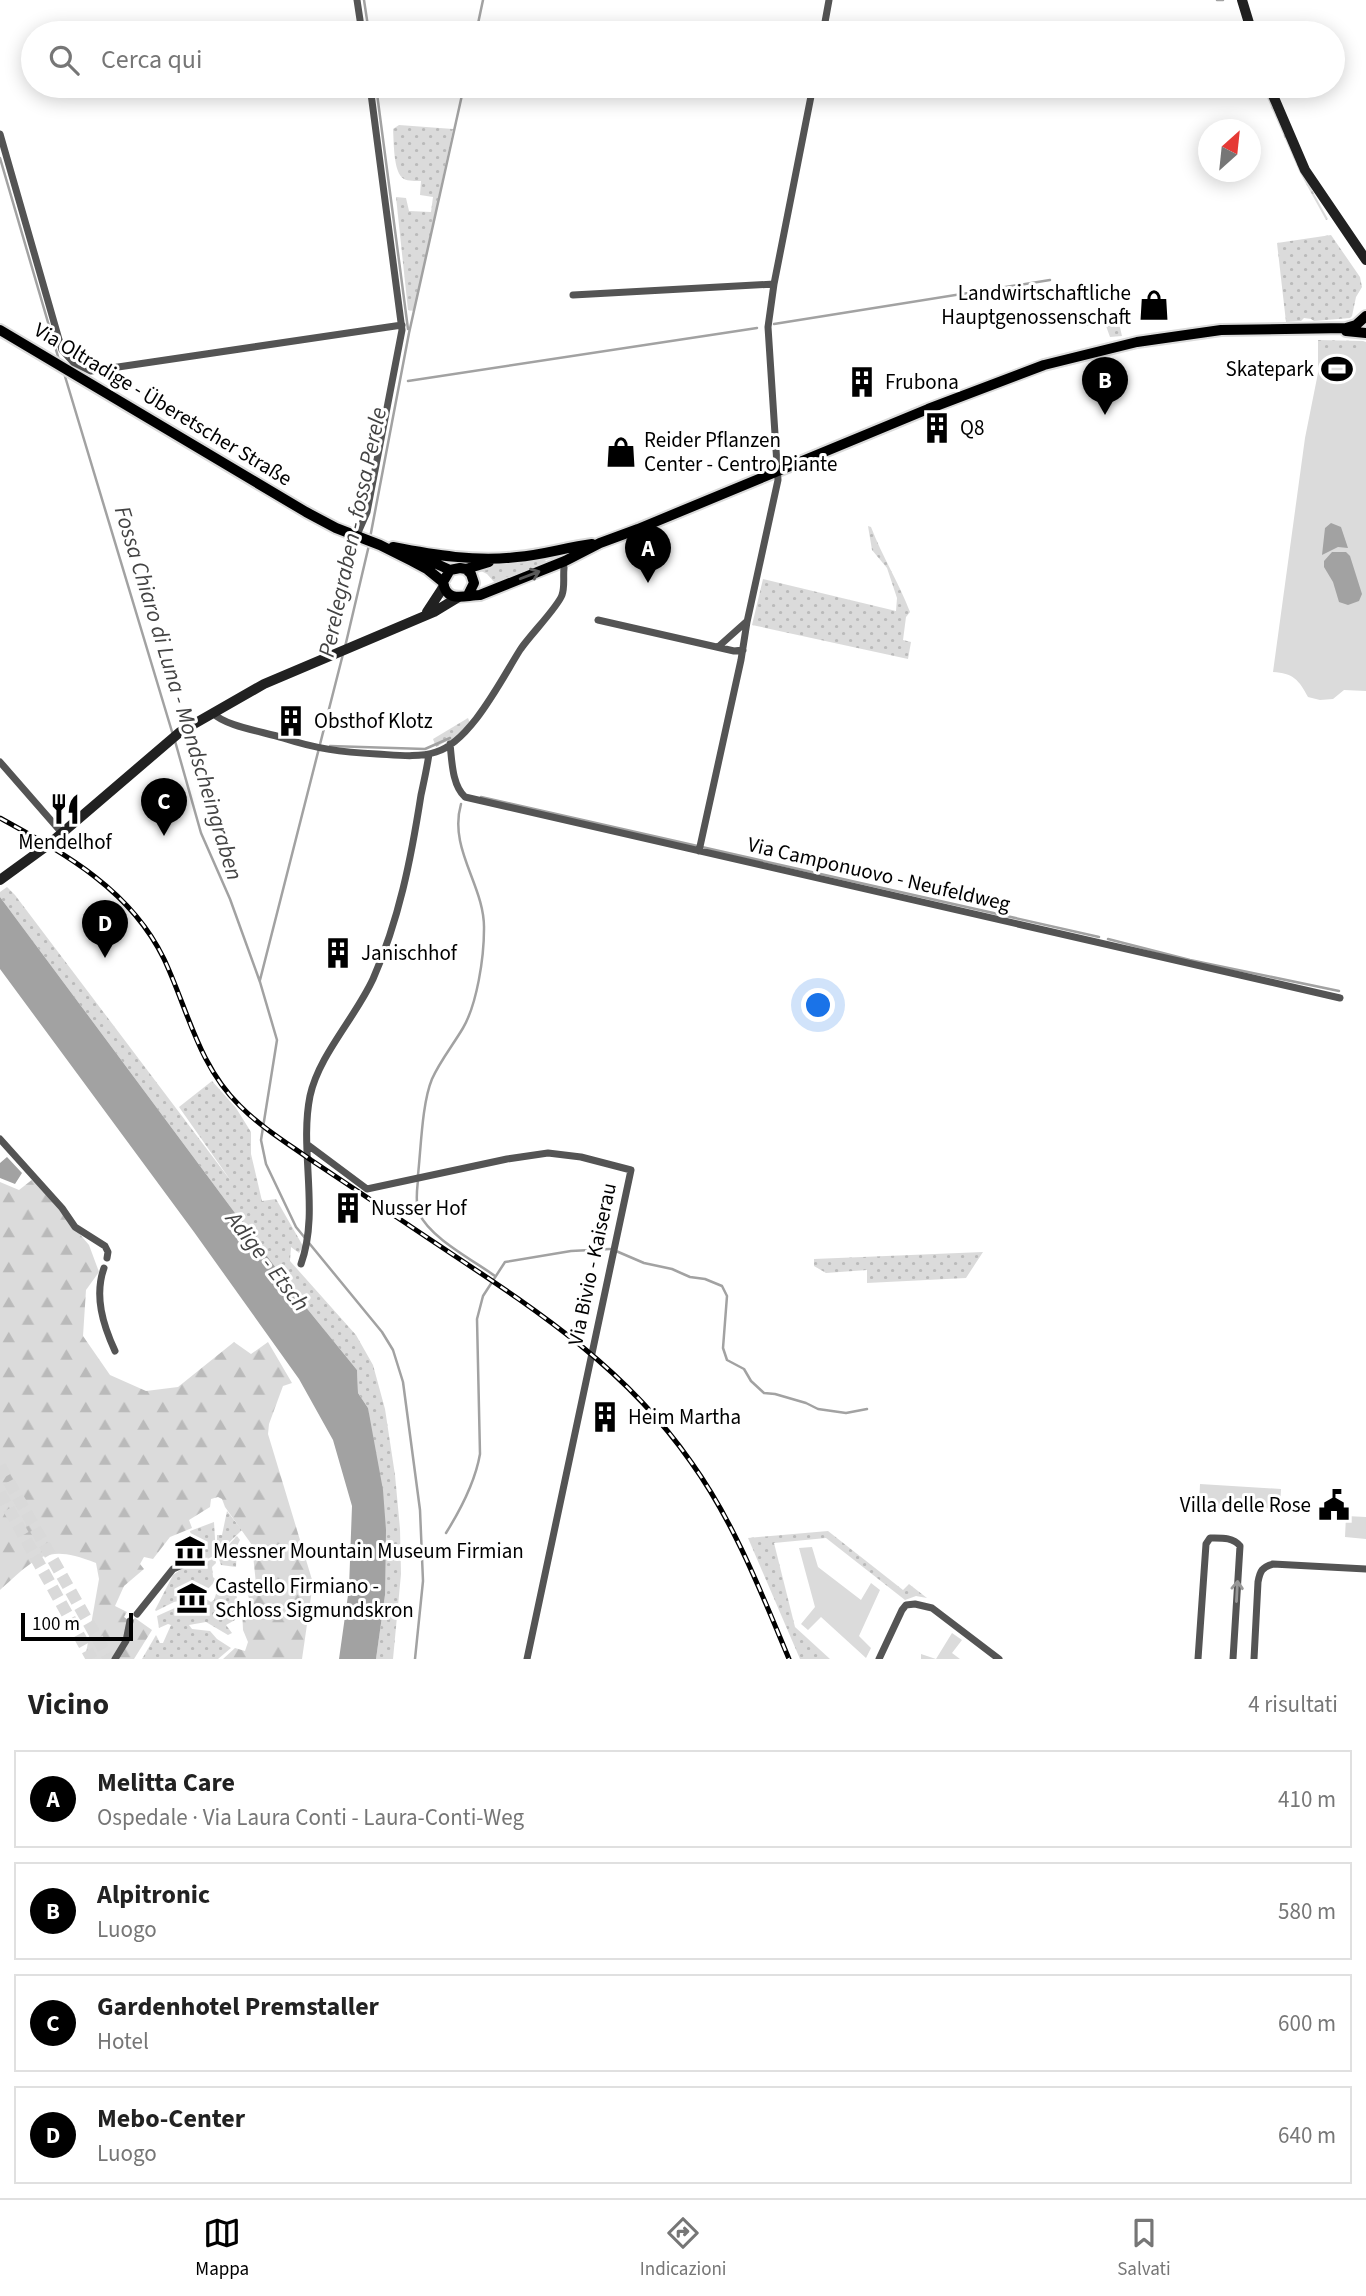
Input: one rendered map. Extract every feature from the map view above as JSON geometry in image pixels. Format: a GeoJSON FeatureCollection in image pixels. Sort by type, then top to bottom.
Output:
{"type":"FeatureCollection","features":[{"type":"Feature","properties":{"kind":"main road"},"geometry":{"type":"LineString","coordinates":[[1241,0],[1248,21]]}},
{"type":"Feature","properties":{"kind":"main road"},"geometry":{"type":"LineString","coordinates":[[1274,98],[1305,170],[1365,259]]}},
{"type":"Feature","properties":{"kind":"main road"},"geometry":{"type":"LineString","coordinates":[[382,545],[426,569],[444,584],[450,595],[480,596],[565,561],[600,543],[938,405],[1044,365],[1103,348],[1222,330],[1351,327],[1366,316]]}},
{"type":"Feature","properties":{"kind":"main road"},"geometry":{"type":"LineString","coordinates":[[1329,329],[1366,333]]}},
{"type":"Feature","properties":{"kind":"main road","name":"Via Oltradige - Überetscher Straße"},"geometry":{"type":"LineString","coordinates":[[0,330],[306,512],[360,538],[382,545]]}},
{"type":"Feature","properties":{"kind":"main road"},"geometry":{"type":"LineString","coordinates":[[382,545],[432,554],[497,559],[600,543]]}},
{"type":"Feature","properties":{"kind":"main road"},"geometry":{"type":"LineString","coordinates":[[382,545],[423,557],[450,570],[466,569],[497,559]]}},
{"type":"Feature","properties":{"kind":"main road"},"geometry":{"type":"LineString","coordinates":[[0,880],[62,833],[180,732],[264,684],[422,618],[463,596],[474,583],[466,569]]}},
{"type":"Feature","properties":{"kind":"main road"},"geometry":{"type":"LineString","coordinates":[[422,618],[433,605],[450,570]]}},
{"type":"Feature","properties":{"kind":"street"},"geometry":{"type":"LineString","coordinates":[[356,0],[360,21]]}},
{"type":"Feature","properties":{"kind":"street"},"geometry":{"type":"LineString","coordinates":[[825,21],[829,0]]}},
{"type":"Feature","properties":{"kind":"street"},"geometry":{"type":"LineString","coordinates":[[360,538],[402,325],[372,98]]}},
{"type":"Feature","properties":{"kind":"street"},"geometry":{"type":"LineString","coordinates":[[699,847],[773,507],[778,471],[768,327],[811,98]]}},
{"type":"Feature","properties":{"kind":"street"},"geometry":{"type":"LineString","coordinates":[[0,134],[62,350],[73,362],[91,371],[402,325]]}},
{"type":"Feature","properties":{"kind":"street"},"geometry":{"type":"LineString","coordinates":[[573,295],[774,284]]}},
{"type":"Feature","properties":{"kind":"street"},"geometry":{"type":"LineString","coordinates":[[213,713],[232,723],[336,752],[411,755],[439,752],[482,712],[522,647],[560,601],[564,589],[564,568]]}},
{"type":"Feature","properties":{"kind":"street"},"geometry":{"type":"LineString","coordinates":[[598,620],[734,652],[743,650]]}},
{"type":"Feature","properties":{"kind":"street"},"geometry":{"type":"LineString","coordinates":[[718,647],[747,622]]}},
{"type":"Feature","properties":{"kind":"street","name":"Via Camponuovo - Neufeldweg"},"geometry":{"type":"LineString","coordinates":[[450,744],[456,783],[465,797],[699,847],[1340,998]]}},
{"type":"Feature","properties":{"kind":"street"},"geometry":{"type":"LineString","coordinates":[[301,1264],[308,1230],[306,1171],[308,1115],[313,1087],[372,980],[402,896],[429,754]]}},
{"type":"Feature","properties":{"kind":"street"},"geometry":{"type":"LineString","coordinates":[[0,762],[62,833]]}},
{"type":"Feature","properties":{"kind":"street"},"geometry":{"type":"LineString","coordinates":[[0,1139],[62,1208],[75,1227],[105,1246],[107,1258]]}},
{"type":"Feature","properties":{"kind":"street","name":"Via Bivio - Kaiserau"},"geometry":{"type":"LineString","coordinates":[[308,1145],[367,1189],[507,1159],[548,1153],[581,1157],[631,1170],[527,1659]]}},
{"type":"Feature","properties":{"kind":"street"},"geometry":{"type":"LineString","coordinates":[[104,1268],[99,1298],[106,1332],[115,1351]]}},
{"type":"Feature","properties":{"kind":"street"},"geometry":{"type":"LineString","coordinates":[[1198,1659],[1206,1544],[1210,1538],[1228,1538],[1240,1546],[1233,1659]]}},
{"type":"Feature","properties":{"kind":"street"},"geometry":{"type":"LineString","coordinates":[[136,1614],[173,1569],[182,1565],[194,1552]]}},
{"type":"Feature","properties":{"kind":"street"},"geometry":{"type":"LineString","coordinates":[[1254,1659],[1258,1582],[1260,1572],[1266,1566],[1273,1564],[1366,1569]]}},
{"type":"Feature","properties":{"kind":"street"},"geometry":{"type":"LineString","coordinates":[[879,1659],[902,1611],[906,1605],[915,1604],[932,1608],[999,1659]]}},
{"type":"Feature","properties":{"kind":"street"},"geometry":{"type":"LineString","coordinates":[[115,1659],[126,1641],[130,1621]]}},
{"type":"Feature","properties":{"kind":"green space"},"geometry":{"type":"Polygon","coordinates":[[[1267,98],[1328,219],[1326,220],[1299,171],[1267,98]]]}},
{"type":"Feature","properties":{"kind":"green space"},"geometry":{"type":"Polygon","coordinates":[[[399,125],[453,129],[414,311],[408,310],[396,197],[406,198],[409,211],[431,212],[433,197],[420,195],[421,181],[410,181],[400,176],[393,129],[399,125]]]}},
{"type":"Feature","properties":{"kind":"green space"},"geometry":{"type":"Polygon","coordinates":[[[1331,235],[1360,277],[1362,287],[1356,297],[1352,316],[1314,321],[1304,318],[1301,321],[1286,322],[1277,243],[1331,235]]]}},
{"type":"Feature","properties":{"kind":"green space"},"geometry":{"type":"Polygon","coordinates":[[[1118,319],[1122,336],[1110,337],[1106,326],[1083,326],[1080,323],[1080,320],[1118,319]]]}},
{"type":"Feature","properties":{"kind":"green space"},"geometry":{"type":"Polygon","coordinates":[[[1318,340],[1363,341],[1366,342],[1366,352],[1318,352],[1318,340]]]}},
{"type":"Feature","properties":{"kind":"green space"},"geometry":{"type":"Polygon","coordinates":[[[1318,352],[1366,352],[1366,691],[1344,690],[1333,699],[1320,700],[1308,697],[1298,682],[1290,676],[1273,672],[1305,438],[1318,373],[1318,352]]]}},
{"type":"Feature","properties":{"kind":"green space"},"geometry":{"type":"Polygon","coordinates":[[[868,526],[871,527],[910,612],[906,617],[903,640],[911,642],[908,659],[752,625],[763,579],[896,611],[897,598],[887,568],[872,550],[868,526]]]}},
{"type":"Feature","properties":{"kind":"green space"},"geometry":{"type":"Polygon","coordinates":[[[545,559],[546,562],[495,583],[487,574],[475,568],[494,564],[545,559]]]}},
{"type":"Feature","properties":{"kind":"green space"},"geometry":{"type":"Polygon","coordinates":[[[468,718],[470,723],[449,742],[436,747],[433,739],[468,718]]]}},
{"type":"Feature","properties":{"kind":"green space"},"geometry":{"type":"Polygon","coordinates":[[[7,887],[231,1181],[179,1107],[212,1081],[236,1108],[251,1132],[251,1154],[262,1201],[276,1199],[303,1246],[299,1253],[291,1247],[290,1261],[356,1335],[373,1365],[385,1409],[400,1529],[401,1574],[393,1659],[376,1659],[385,1595],[368,1408],[358,1393],[357,1370],[296,1295],[0,897],[0,892],[7,887]]]}},
{"type":"Feature","properties":{"kind":"green space"},"geometry":{"type":"Polygon","coordinates":[[[33,1179],[89,1245],[99,1272],[86,1290],[83,1336],[110,1375],[146,1391],[178,1387],[234,1342],[251,1354],[268,1342],[292,1383],[283,1386],[268,1434],[313,1583],[302,1659],[223,1659],[235,1648],[245,1651],[248,1642],[243,1630],[242,1608],[250,1602],[248,1595],[256,1584],[252,1545],[222,1499],[218,1497],[211,1499],[210,1507],[189,1520],[192,1528],[170,1537],[153,1559],[144,1557],[140,1564],[144,1569],[124,1586],[115,1606],[127,1612],[124,1617],[131,1622],[135,1618],[152,1630],[134,1659],[85,1659],[99,1579],[96,1563],[65,1554],[53,1554],[33,1562],[0,1590],[0,1182],[19,1190],[33,1179]]]}},
{"type":"Feature","properties":{"kind":"green space"},"geometry":{"type":"Polygon","coordinates":[[[983,1252],[966,1278],[867,1283],[867,1270],[826,1273],[814,1266],[814,1259],[983,1252]]]}},
{"type":"Feature","properties":{"kind":"green space"},"geometry":{"type":"Polygon","coordinates":[[[1200,1484],[1281,1489],[1280,1509],[1199,1507],[1200,1484]]]}},
{"type":"Feature","properties":{"kind":"green space"},"geometry":{"type":"Polygon","coordinates":[[[227,1511],[242,1530],[217,1554],[217,1535],[222,1535],[227,1511]]]}},
{"type":"Feature","properties":{"kind":"green space"},"geometry":{"type":"Polygon","coordinates":[[[1346,1516],[1366,1517],[1366,1539],[1345,1537],[1346,1516]]]}},
{"type":"Feature","properties":{"kind":"green space"},"geometry":{"type":"Polygon","coordinates":[[[214,1522],[216,1555],[205,1560],[200,1554],[198,1544],[188,1545],[181,1539],[191,1535],[190,1531],[214,1522]]]}},
{"type":"Feature","properties":{"kind":"green space"},"geometry":{"type":"Polygon","coordinates":[[[828,1531],[903,1590],[909,1584],[927,1598],[916,1596],[905,1600],[826,1538],[774,1543],[795,1627],[830,1659],[800,1659],[748,1538],[828,1531]]]}},
{"type":"Feature","properties":{"kind":"green space"},"geometry":{"type":"Polygon","coordinates":[[[237,1536],[240,1540],[236,1567],[221,1565],[218,1556],[237,1536]]]}},
{"type":"Feature","properties":{"kind":"green space"},"geometry":{"type":"Polygon","coordinates":[[[812,1547],[818,1567],[861,1600],[871,1583],[880,1590],[859,1636],[871,1648],[866,1658],[821,1617],[808,1630],[801,1624],[815,1607],[799,1548],[812,1547]]]}},
{"type":"Feature","properties":{"kind":"green space"},"geometry":{"type":"Polygon","coordinates":[[[198,1557],[204,1563],[215,1558],[216,1563],[212,1567],[216,1580],[208,1589],[196,1591],[192,1598],[174,1602],[156,1611],[173,1575],[198,1557]]]}},
{"type":"Feature","properties":{"kind":"green space"},"geometry":{"type":"Polygon","coordinates":[[[229,1588],[236,1593],[238,1604],[235,1620],[226,1625],[232,1633],[228,1635],[206,1622],[189,1625],[192,1629],[210,1631],[231,1648],[218,1659],[142,1659],[156,1635],[160,1643],[163,1643],[171,1625],[159,1628],[157,1616],[206,1599],[211,1602],[216,1594],[229,1588]]]}},
{"type":"Feature","properties":{"kind":"green space"},"geometry":{"type":"Polygon","coordinates":[[[952,1633],[962,1640],[952,1653],[960,1659],[936,1659],[952,1633]]]}},
{"type":"Feature","properties":{"kind":"green space"},"geometry":{"type":"Polygon","coordinates":[[[921,1654],[936,1659],[921,1659],[921,1654]]]}},
{"type":"Feature","properties":{"kind":"water"},"geometry":{"type":"Polygon","coordinates":[[[1331,523],[1341,527],[1348,548],[1338,547],[1322,555],[1325,528],[1331,523]]]}},
{"type":"Feature","properties":{"kind":"water"},"geometry":{"type":"Polygon","coordinates":[[[1332,552],[1346,552],[1350,556],[1362,594],[1359,601],[1348,605],[1339,602],[1333,582],[1324,567],[1324,561],[1332,552]]]}},
{"type":"Feature","properties":{"kind":"water","name":"Adige - Etsch"},"geometry":{"type":"Polygon","coordinates":[[[0,897],[296,1295],[357,1370],[358,1393],[368,1408],[383,1490],[386,1530],[385,1595],[376,1659],[339,1659],[349,1588],[352,1506],[333,1440],[299,1379],[0,969],[0,897]]]}},
{"type":"Feature","properties":{"kind":"water"},"geometry":{"type":"Polygon","coordinates":[[[7,1157],[22,1173],[15,1184],[0,1178],[0,1163],[7,1157]]]}},
{"type":"Feature","properties":{"kind":"waterway"},"geometry":{"type":"LineString","coordinates":[[364,0],[367,21]]}},
{"type":"Feature","properties":{"kind":"waterway","name":"Perelegraben - fossa Perele"},"geometry":{"type":"LineString","coordinates":[[479,21],[483,0]]}},
{"type":"Feature","properties":{"kind":"waterway"},"geometry":{"type":"LineString","coordinates":[[1217,0],[1223,0]]}},
{"type":"Feature","properties":{"kind":"waterway"},"geometry":{"type":"LineString","coordinates":[[378,98],[408,329]]}},
{"type":"Feature","properties":{"kind":"waterway","name":"Perelegraben - fossa Perele"},"geometry":{"type":"LineString","coordinates":[[370,538],[409,333],[461,98]]}},
{"type":"Feature","properties":{"kind":"waterway","name":"Fossa Chiaro di Luna - Mondscheingraben"},"geometry":{"type":"LineString","coordinates":[[0,158],[59,360]]}},
{"type":"Feature","properties":{"kind":"waterway"},"geometry":{"type":"LineString","coordinates":[[774,324],[1050,280]]}},
{"type":"Feature","properties":{"kind":"waterway"},"geometry":{"type":"LineString","coordinates":[[408,381],[757,328]]}},
{"type":"Feature","properties":{"kind":"waterway","name":"Fossa Chiaro di Luna - Mondscheingraben"},"geometry":{"type":"LineString","coordinates":[[64,373],[173,735]]}},
{"type":"Feature","properties":{"kind":"waterway","name":"Perelegraben - fossa Perele"},"geometry":{"type":"LineString","coordinates":[[345,647],[369,545]]}},
{"type":"Feature","properties":{"kind":"waterway","name":"Perelegraben - fossa Perele"},"geometry":{"type":"LineString","coordinates":[[260,980],[343,654]]}},
{"type":"Feature","properties":{"kind":"waterway"},"geometry":{"type":"LineString","coordinates":[[330,746],[425,749],[450,738]]}},
{"type":"Feature","properties":{"kind":"waterway","name":"Fossa Chiaro di Luna - Mondscheingraben"},"geometry":{"type":"LineString","coordinates":[[175,741],[201,833],[230,899],[260,982],[277,1040],[261,1140],[266,1164],[296,1227],[305,1238]]}},
{"type":"Feature","properties":{"kind":"waterway"},"geometry":{"type":"LineString","coordinates":[[481,797],[1099,937]]}},
{"type":"Feature","properties":{"kind":"waterway"},"geometry":{"type":"LineString","coordinates":[[418,1175],[429,1089],[439,1066],[468,1018],[476,994],[483,953],[483,913],[459,836],[461,804]]}},
{"type":"Feature","properties":{"kind":"waterway"},"geometry":{"type":"LineString","coordinates":[[1108,939],[1190,960],[1339,991]]}},
{"type":"Feature","properties":{"kind":"waterway"},"geometry":{"type":"LineString","coordinates":[[418,1180],[419,1213],[432,1231],[495,1276]]}},
{"type":"Feature","properties":{"kind":"waterway","name":"Fossa Chiaro di Luna - Mondscheingraben"},"geometry":{"type":"LineString","coordinates":[[309,1243],[382,1332],[393,1350],[403,1382],[420,1510],[423,1581],[415,1659]]}},
{"type":"Feature","properties":{"kind":"waterway"},"geometry":{"type":"LineString","coordinates":[[446,1533],[467,1495],[480,1454],[477,1319],[483,1296],[505,1262],[571,1251],[610,1249]]}},
{"type":"Feature","properties":{"kind":"waterway"},"geometry":{"type":"LineString","coordinates":[[616,1251],[644,1263],[672,1269],[722,1286],[727,1296],[723,1348],[727,1360],[744,1369],[751,1381],[764,1393],[806,1403],[818,1409],[846,1413],[867,1409]]}},
{"type":"Feature","properties":{"kind":"tunnel"},"geometry":{"type":"LineString","coordinates":[[0,1466],[109,1659]]}},
{"type":"Feature","properties":{"kind":"tunnel"},"geometry":{"type":"LineString","coordinates":[[0,1493],[92,1659]]}},
{"type":"Feature","properties":{"kind":"railway"},"geometry":{"type":"LineString","coordinates":[[0,818],[48,845],[94,876],[133,912],[164,959],[195,1036],[214,1073],[248,1114],[311,1160],[526,1304],[597,1359],[631,1390],[691,1462],[721,1509],[746,1558],[789,1659]]}},
{"type":"Feature","properties":{"kind":"place","name":"Landwirtschaftliche Hauptgenossenschaft"},"geometry":{"type":"Point","coordinates":[1154,305]}},
{"type":"Feature","properties":{"kind":"place","name":"Skatepark"},"geometry":{"type":"Point","coordinates":[1337,369]}},
{"type":"Feature","properties":{"kind":"place","name":"Frubona"},"geometry":{"type":"Point","coordinates":[862,382]}},
{"type":"Feature","properties":{"kind":"place","name":"Alpitronic"},"geometry":{"type":"Point","coordinates":[1105,415]}},
{"type":"Feature","properties":{"kind":"place","name":"Q8"},"geometry":{"type":"Point","coordinates":[937,428]}},
{"type":"Feature","properties":{"kind":"place","name":"Reider Pflanzen Center - Centro Piante"},"geometry":{"type":"Point","coordinates":[621,452]}},
{"type":"Feature","properties":{"kind":"place","name":"Melitta Care"},"geometry":{"type":"Point","coordinates":[648,583]}},
{"type":"Feature","properties":{"kind":"place","name":"Obsthof Klotz"},"geometry":{"type":"Point","coordinates":[291,721]}},
{"type":"Feature","properties":{"kind":"place","name":"Mendelhof"},"geometry":{"type":"Point","coordinates":[65,809]}},
{"type":"Feature","properties":{"kind":"place","name":"Gardenhotel Premstaller"},"geometry":{"type":"Point","coordinates":[164,836]}},
{"type":"Feature","properties":{"kind":"place","name":"Janischhof"},"geometry":{"type":"Point","coordinates":[338,953]}},
{"type":"Feature","properties":{"kind":"place","name":"Mebo-Center"},"geometry":{"type":"Point","coordinates":[105,958]}},
{"type":"Feature","properties":{"kind":"place","name":"Nusser Hof"},"geometry":{"type":"Point","coordinates":[348,1208]}},
{"type":"Feature","properties":{"kind":"place","name":"Heim Martha"},"geometry":{"type":"Point","coordinates":[605,1417]}},
{"type":"Feature","properties":{"kind":"place","name":"Villa delle Rose"},"geometry":{"type":"Point","coordinates":[1334,1505]}},
{"type":"Feature","properties":{"kind":"place","name":"Messner Mountain Museum Firmian"},"geometry":{"type":"Point","coordinates":[190,1551]}},
{"type":"Feature","properties":{"kind":"place","name":"Castello Firmiano - Schloss Sigmundskron"},"geometry":{"type":"Point","coordinates":[192,1598]}}]}
